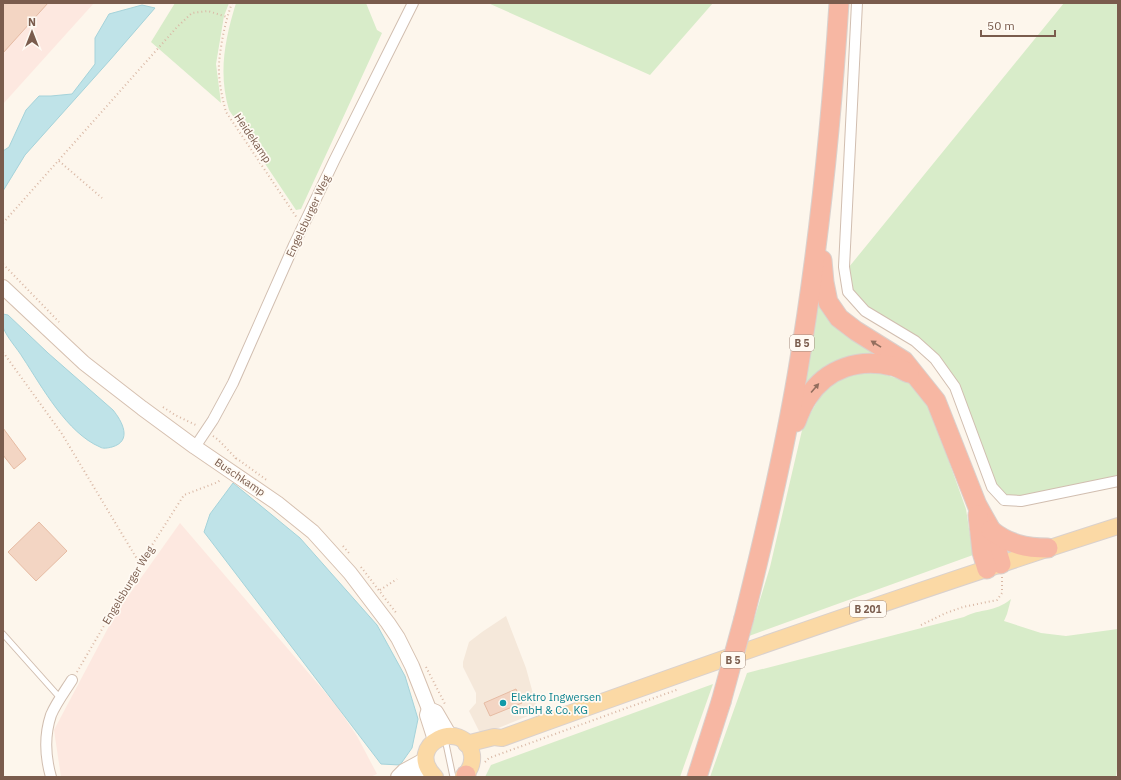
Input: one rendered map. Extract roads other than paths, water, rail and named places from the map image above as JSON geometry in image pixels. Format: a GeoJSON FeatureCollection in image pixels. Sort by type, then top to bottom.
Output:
{"type":"FeatureCollection","features":[{"type":"Feature","properties":{"kind":"highway","name":"B 5"},"geometry":{"type":"LineString","coordinates":[[697,777],[721,702],[744,618],[778,474],[797,376],[820,211],[834,87],[839,3]]}},
{"type":"Feature","properties":{"kind":"highway"},"geometry":{"type":"LineString","coordinates":[[820,211],[822,265],[828,302],[839,318],[856,331],[904,361],[936,401],[977,506],[990,530],[996,572]]}},
{"type":"Feature","properties":{"kind":"highway"},"geometry":{"type":"LineString","coordinates":[[778,474],[807,397],[822,380],[841,368],[869,362],[894,366],[917,377]]}},
{"type":"Feature","properties":{"kind":"highway"},"geometry":{"type":"LineString","coordinates":[[977,506],[982,552],[996,572]]}},
{"type":"Feature","properties":{"kind":"highway"},"geometry":{"type":"LineString","coordinates":[[990,530],[1005,541],[1020,546],[1048,548]]}},
{"type":"Feature","properties":{"kind":"main road","name":"B 201"},"geometry":{"type":"LineString","coordinates":[[474,755],[498,745],[502,738],[707,664],[996,572],[1048,548],[1118,526]]}},
{"type":"Feature","properties":{"kind":"main road"},"geometry":{"type":"LineString","coordinates":[[430,770],[427,752],[430,746],[443,738],[461,739],[474,755],[470,769],[462,776]]}},
{"type":"Feature","properties":{"kind":"street","name":"Engelsburger Weg"},"geometry":{"type":"LineString","coordinates":[[195,447],[233,383],[334,161],[414,3]]}},
{"type":"Feature","properties":{"kind":"street"},"geometry":{"type":"LineString","coordinates":[[857,3],[844,267],[848,292],[865,311],[915,341],[935,360],[955,387],[992,487],[1004,500],[1021,501],[1118,481]]}},
{"type":"Feature","properties":{"kind":"street","name":"Buschkamp"},"geometry":{"type":"LineString","coordinates":[[3,287],[84,363],[195,447],[277,503],[313,532],[350,573],[398,638],[412,666],[429,709],[436,712],[443,738]]}},
{"type":"Feature","properties":{"kind":"street"},"geometry":{"type":"LineString","coordinates":[[50,777],[46,762],[46,734],[52,714],[72,680]]}},
{"type":"Feature","properties":{"kind":"street"},"geometry":{"type":"LineString","coordinates":[[398,777],[404,771],[430,770]]}},
{"type":"Feature","properties":{"kind":"street"},"geometry":{"type":"LineString","coordinates":[[415,777],[430,770]]}},
{"type":"Feature","properties":{"kind":"lane"},"geometry":{"type":"LineString","coordinates":[[3,634],[61,699]]}},
{"type":"Feature","properties":{"kind":"lane"},"geometry":{"type":"LineString","coordinates":[[443,738],[462,776]]}},
{"type":"Feature","properties":{"kind":"water"},"geometry":{"type":"Polygon","coordinates":[[[142,5],[155,8],[25,155],[3,191],[3,151],[9,147],[26,110],[39,96],[72,94],[95,64],[95,38],[109,14],[142,5]]]}},
{"type":"Feature","properties":{"kind":"water"},"geometry":{"type":"Polygon","coordinates":[[[3,314],[8,315],[48,353],[113,410],[120,420],[124,430],[124,436],[118,444],[109,448],[101,448],[88,440],[66,420],[56,408],[7,335],[3,327],[3,314]]]}},
{"type":"Feature","properties":{"kind":"water"},"geometry":{"type":"Polygon","coordinates":[[[233,483],[300,538],[377,625],[405,676],[418,719],[412,748],[400,765],[381,764],[204,532],[210,514],[233,483]]]}},
{"type":"Feature","properties":{"kind":"place","name":"Elektro Ingwersen GmbH & Co. KG"},"geometry":{"type":"Point","coordinates":[503,703]}}]}
